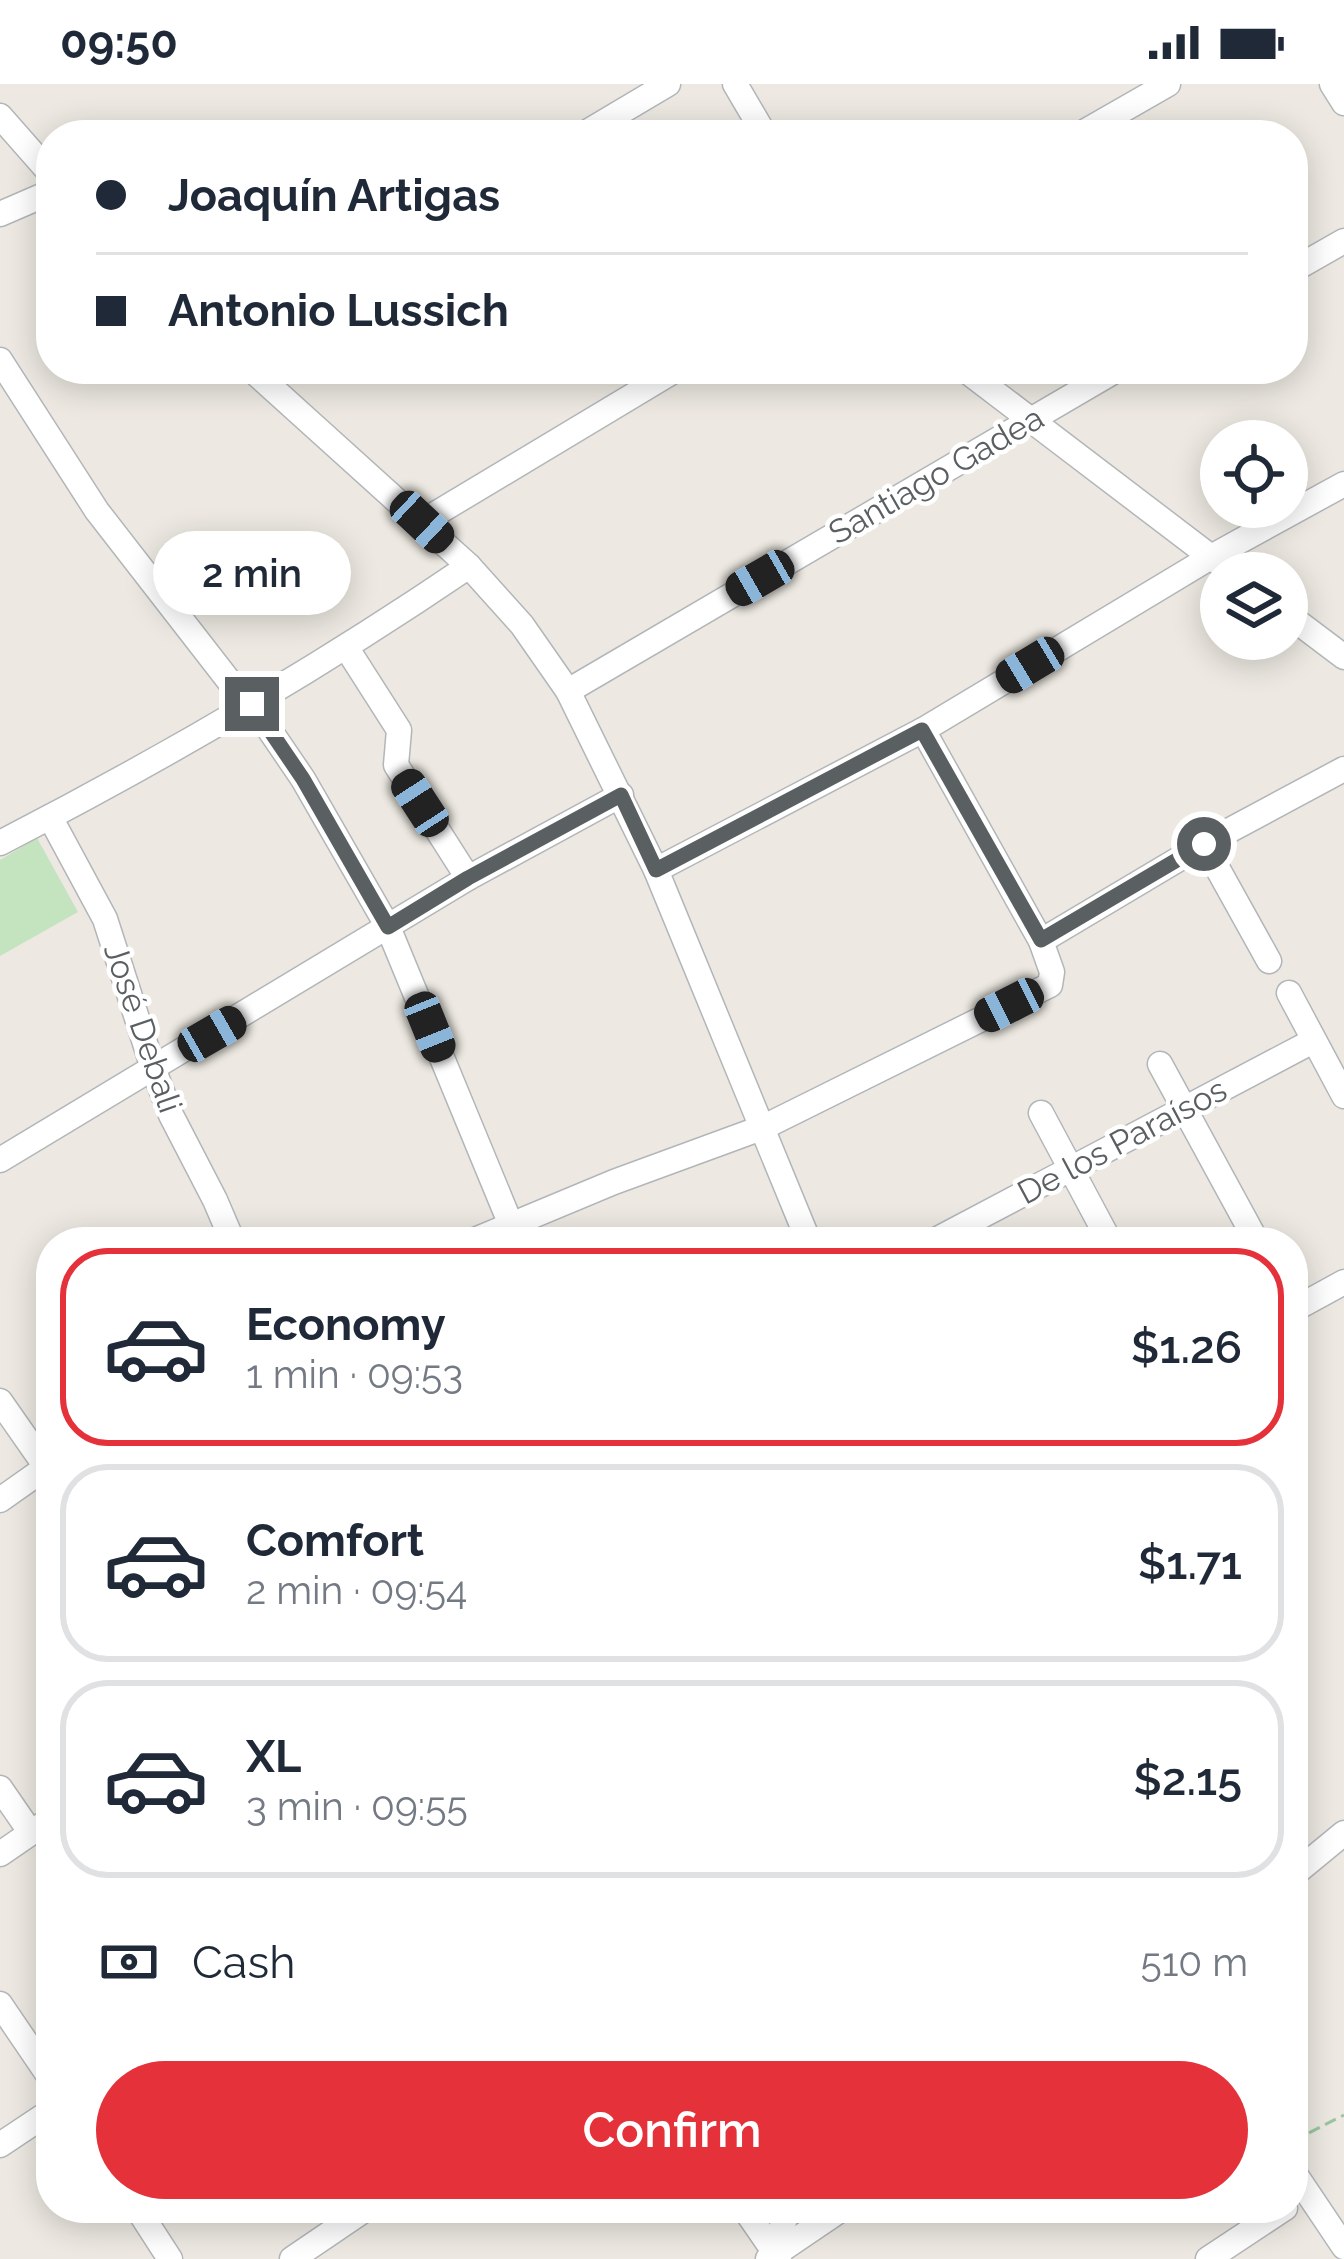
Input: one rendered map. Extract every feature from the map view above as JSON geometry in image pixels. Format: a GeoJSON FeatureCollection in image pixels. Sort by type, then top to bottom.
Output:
{"type":"FeatureCollection","features":[{"type":"Feature","properties":{"kind":"street"},"geometry":{"type":"LineString","coordinates":[[607,120],[668,84]]}},
{"type":"Feature","properties":{"kind":"street"},"geometry":{"type":"LineString","coordinates":[[735,84],[756,120]]}},
{"type":"Feature","properties":{"kind":"street"},"geometry":{"type":"LineString","coordinates":[[1105,120],[1168,84]]}},
{"type":"Feature","properties":{"kind":"street"},"geometry":{"type":"LineString","coordinates":[[1331,84],[1344,103]]}},
{"type":"Feature","properties":{"kind":"street"},"geometry":{"type":"LineString","coordinates":[[0,116],[36,157]]}},
{"type":"Feature","properties":{"kind":"street"},"geometry":{"type":"LineString","coordinates":[[0,214],[36,198]]}},
{"type":"Feature","properties":{"kind":"street"},"geometry":{"type":"LineString","coordinates":[[1308,261],[1344,241]]}},
{"type":"Feature","properties":{"kind":"street"},"geometry":{"type":"LineString","coordinates":[[0,360],[97,511],[252,704],[303,779],[388,927],[511,1225]]}},
{"type":"Feature","properties":{"kind":"street"},"geometry":{"type":"LineString","coordinates":[[268,384],[469,566],[522,625],[568,691],[656,870],[803,1227]]}},
{"type":"Feature","properties":{"kind":"street"},"geometry":{"type":"LineString","coordinates":[[422,522],[652,384]]}},
{"type":"Feature","properties":{"kind":"street"},"geometry":{"type":"LineString","coordinates":[[984,384],[1204,552]]}},
{"type":"Feature","properties":{"kind":"street","name":"Santiago Gadea"},"geometry":{"type":"LineString","coordinates":[[568,691],[1092,384]]}},
{"type":"Feature","properties":{"kind":"street"},"geometry":{"type":"LineString","coordinates":[[1241,552],[1344,484]]}},
{"type":"Feature","properties":{"kind":"street"},"geometry":{"type":"LineString","coordinates":[[0,842],[252,704],[469,566]]}},
{"type":"Feature","properties":{"kind":"street"},"geometry":{"type":"LineString","coordinates":[[656,870],[1200,577]]}},
{"type":"Feature","properties":{"kind":"street"},"geometry":{"type":"LineString","coordinates":[[1308,630],[1344,657]]}},
{"type":"Feature","properties":{"kind":"street"},"geometry":{"type":"LineString","coordinates":[[346,646],[399,730],[395,766],[468,878]]}},
{"type":"Feature","properties":{"kind":"street"},"geometry":{"type":"LineString","coordinates":[[506,1227],[764,1127],[1050,985],[1052,971],[1041,940],[922,730]]}},
{"type":"Feature","properties":{"kind":"street"},"geometry":{"type":"LineString","coordinates":[[1041,940],[1344,769]]}},
{"type":"Feature","properties":{"kind":"street"},"geometry":{"type":"LineString","coordinates":[[0,1160],[468,878],[621,795]]}},
{"type":"Feature","properties":{"kind":"street","name":"José Debali"},"geometry":{"type":"LineString","coordinates":[[50,817],[105,919],[171,1115],[227,1227]]}},
{"type":"Feature","properties":{"kind":"street"},"geometry":{"type":"LineString","coordinates":[[1204,844],[1269,961]]}},
{"type":"Feature","properties":{"kind":"street"},"geometry":{"type":"LineString","coordinates":[[1288,993],[1344,1096]]}},
{"type":"Feature","properties":{"kind":"street","name":"De los Paraísos"},"geometry":{"type":"LineString","coordinates":[[966,1227],[1313,1041]]}},
{"type":"Feature","properties":{"kind":"street"},"geometry":{"type":"LineString","coordinates":[[1160,1064],[1249,1227]]}},
{"type":"Feature","properties":{"kind":"street"},"geometry":{"type":"LineString","coordinates":[[1041,1113],[1103,1227]]}},
{"type":"Feature","properties":{"kind":"street"},"geometry":{"type":"LineString","coordinates":[[1308,1302],[1344,1282]]}},
{"type":"Feature","properties":{"kind":"street"},"geometry":{"type":"LineString","coordinates":[[0,1401],[36,1450]]}},
{"type":"Feature","properties":{"kind":"street"},"geometry":{"type":"LineString","coordinates":[[0,1500],[36,1478]]}},
{"type":"Feature","properties":{"kind":"street"},"geometry":{"type":"LineString","coordinates":[[0,1788],[36,1821]]}},
{"type":"Feature","properties":{"kind":"street"},"geometry":{"type":"LineString","coordinates":[[0,1853],[36,1829]]}},
{"type":"Feature","properties":{"kind":"street"},"geometry":{"type":"LineString","coordinates":[[1308,1863],[1344,1833]]}},
{"type":"Feature","properties":{"kind":"street"},"geometry":{"type":"LineString","coordinates":[[0,2004],[36,2057]]}},
{"type":"Feature","properties":{"kind":"street"},"geometry":{"type":"LineString","coordinates":[[0,2145],[36,2121]]}},
{"type":"Feature","properties":{"kind":"street"},"geometry":{"type":"LineString","coordinates":[[1308,2202],[1344,2247]]}},
{"type":"Feature","properties":{"kind":"street"},"geometry":{"type":"LineString","coordinates":[[146,2223],[170,2259]]}},
{"type":"Feature","properties":{"kind":"street"},"geometry":{"type":"LineString","coordinates":[[292,2259],[345,2223]]}},
{"type":"Feature","properties":{"kind":"street"},"geometry":{"type":"LineString","coordinates":[[753,2223],[774,2257]]}},
{"type":"Feature","properties":{"kind":"street"},"geometry":{"type":"LineString","coordinates":[[774,2257],[783,2223]]}},
{"type":"Feature","properties":{"kind":"street"},"geometry":{"type":"LineString","coordinates":[[774,2257],[820,2223]]}},
{"type":"Feature","properties":{"kind":"street"},"geometry":{"type":"LineString","coordinates":[[1208,2259],[1262,2223]]}},
{"type":"Feature","properties":{"kind":"path"},"geometry":{"type":"LineString","coordinates":[[1308,2133],[1344,2115]]}},
{"type":"Feature","properties":{"kind":"green space"},"geometry":{"type":"Polygon","coordinates":[[[37,838],[78,912],[0,956],[0,860],[37,838]]]}},
{"type":"Feature","properties":{"kind":"route"},"geometry":{"type":"LineString","coordinates":[[252,704],[303,779],[388,927],[621,795],[656,870],[922,730],[1041,940],[1204,844]]}}]}
